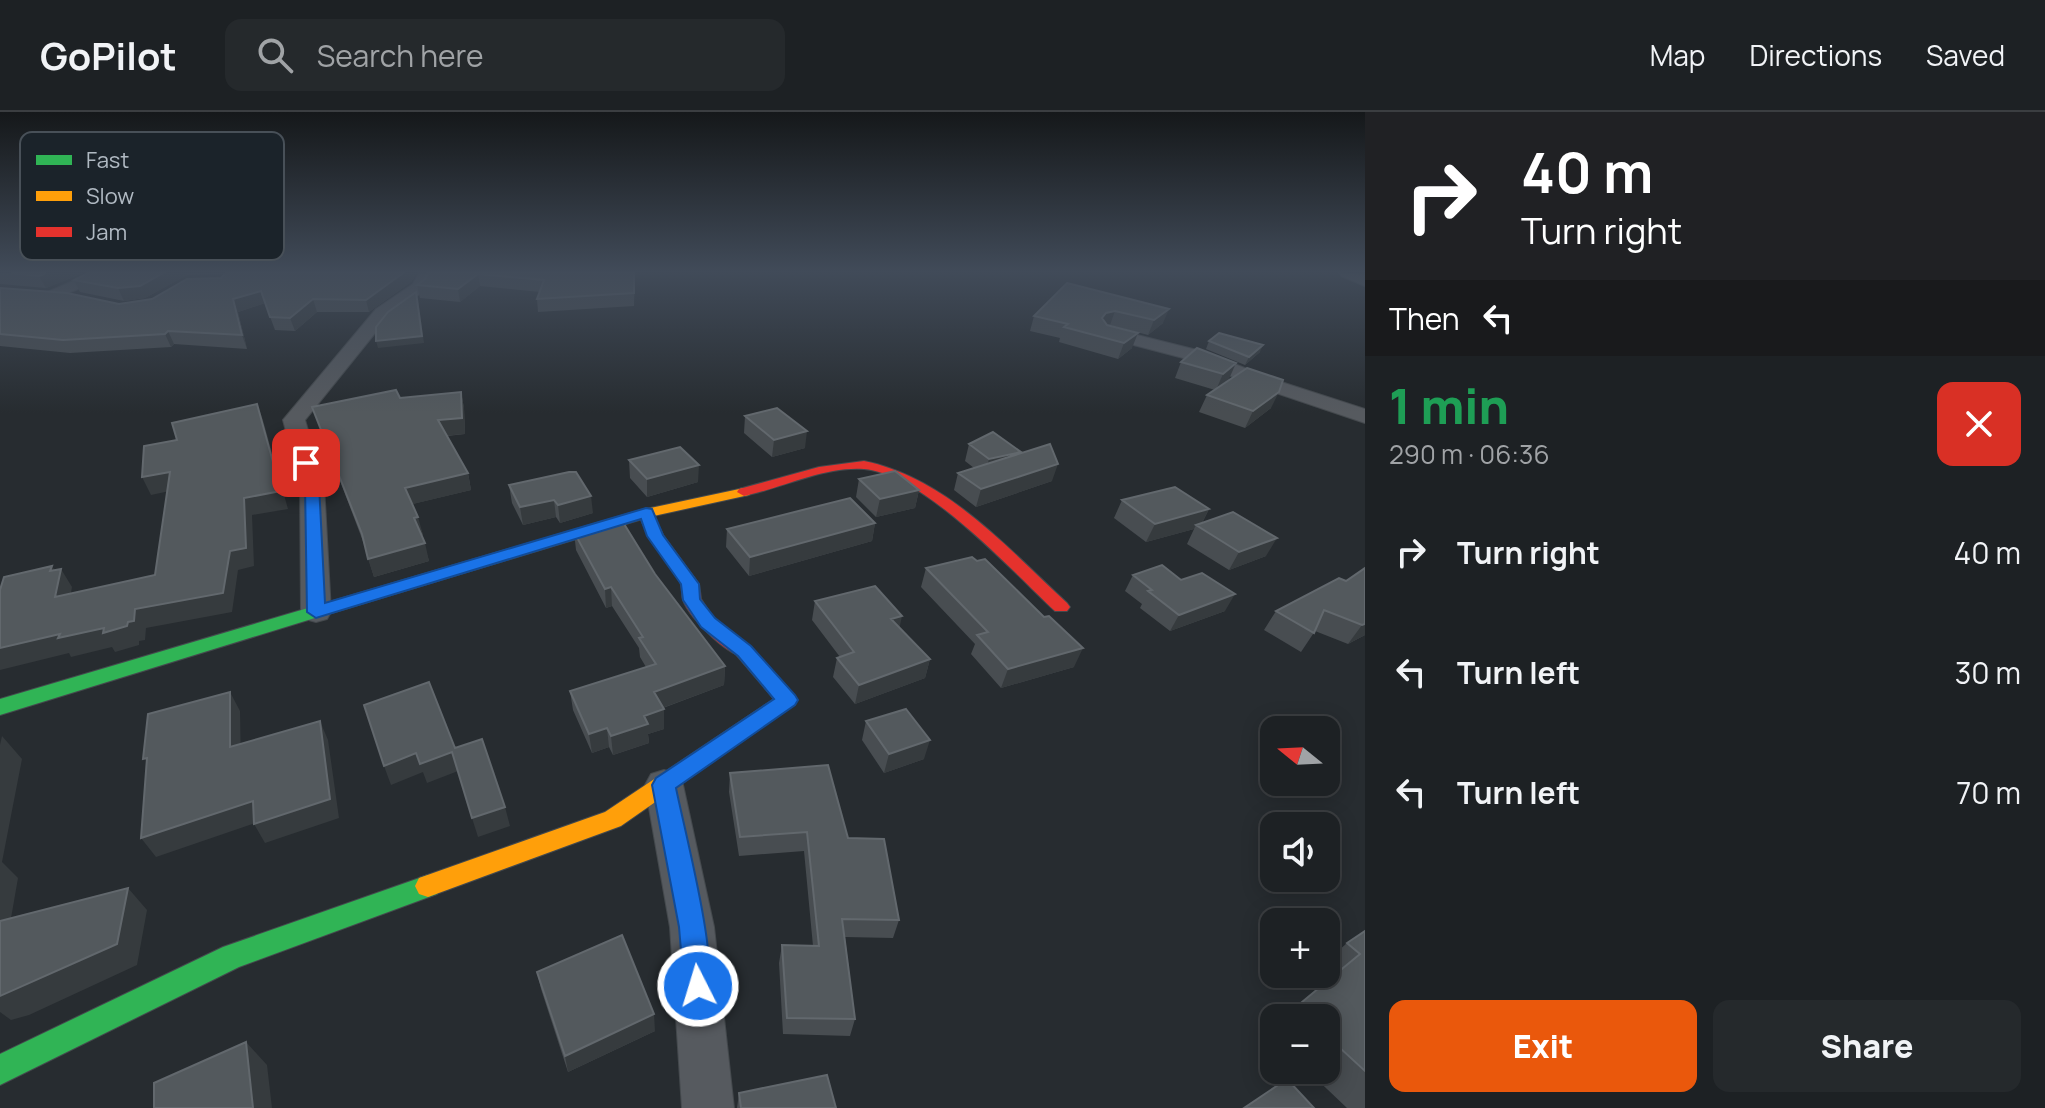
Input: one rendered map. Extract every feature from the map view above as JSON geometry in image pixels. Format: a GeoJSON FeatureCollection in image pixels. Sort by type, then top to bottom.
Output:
{"type":"FeatureCollection","features":[{"type":"Feature","properties":{"kind":"street"},"geometry":{"type":"LineString","coordinates":[[316,612],[312,484],[294,420],[377,319]]}},
{"type":"Feature","properties":{"kind":"street"},"geometry":{"type":"LineString","coordinates":[[1109,333],[1198,356],[1265,383],[1365,416]]}},
{"type":"Feature","properties":{"kind":"street"},"geometry":{"type":"LineString","coordinates":[[0,707],[646,513],[761,489],[823,470],[866,465],[903,474],[956,513],[1061,607]]}},
{"type":"Feature","properties":{"kind":"street"},"geometry":{"type":"LineString","coordinates":[[0,1070],[232,956],[613,819],[787,700],[744,651],[708,623],[692,600],[690,584],[655,536],[646,513]]}},
{"type":"Feature","properties":{"kind":"street"},"geometry":{"type":"LineString","coordinates":[[664,785],[692,927],[708,1108]]}},
{"type":"Feature","properties":{"kind":"building"},"geometry":{"type":"Polygon","coordinates":[[[0,319],[238,319],[242,335],[168,331],[165,334],[63,340],[0,334],[0,319]]]}},
{"type":"Feature","properties":{"kind":"building"},"geometry":{"type":"Polygon","coordinates":[[[382,319],[420,319],[422,336],[376,341],[376,327],[382,319]]]}},
{"type":"Feature","properties":{"kind":"building"},"geometry":{"type":"Polygon","coordinates":[[[1049,319],[1103,319],[1107,325],[1138,333],[1124,343],[1064,327],[1068,324],[1049,319]]]}},
{"type":"Feature","properties":{"kind":"building"},"geometry":{"type":"Polygon","coordinates":[[[1219,333],[1263,345],[1249,357],[1209,341],[1219,333]]]}},
{"type":"Feature","properties":{"kind":"building"},"geometry":{"type":"Polygon","coordinates":[[[1197,348],[1236,363],[1223,374],[1181,362],[1197,348]]]}},
{"type":"Feature","properties":{"kind":"building"},"geometry":{"type":"Polygon","coordinates":[[[1247,368],[1283,380],[1279,392],[1253,411],[1207,395],[1247,368]]]}},
{"type":"Feature","properties":{"kind":"building"},"geometry":{"type":"Polygon","coordinates":[[[396,390],[400,398],[461,392],[462,418],[438,420],[468,473],[405,488],[425,543],[368,559],[362,534],[312,407],[396,390]]]}},
{"type":"Feature","properties":{"kind":"building"},"geometry":{"type":"Polygon","coordinates":[[[257,404],[281,491],[244,498],[246,548],[230,551],[223,593],[135,609],[134,621],[103,633],[104,628],[58,638],[60,634],[0,648],[0,590],[4,577],[52,566],[50,571],[61,569],[55,597],[155,575],[170,472],[142,477],[144,446],[177,440],[172,423],[257,404]]]}},
{"type":"Feature","properties":{"kind":"building"},"geometry":{"type":"Polygon","coordinates":[[[777,408],[807,431],[774,440],[745,416],[777,408]]]}},
{"type":"Feature","properties":{"kind":"building"},"geometry":{"type":"Polygon","coordinates":[[[993,432],[1021,452],[989,459],[969,444],[993,432]]]}},
{"type":"Feature","properties":{"kind":"building"},"geometry":{"type":"Polygon","coordinates":[[[1050,444],[1058,464],[981,489],[958,473],[1050,444]]]}},
{"type":"Feature","properties":{"kind":"building"},"geometry":{"type":"Polygon","coordinates":[[[680,447],[699,465],[647,479],[629,460],[680,447]]]}},
{"type":"Feature","properties":{"kind":"building"},"geometry":{"type":"Polygon","coordinates":[[[895,471],[919,490],[880,499],[859,479],[895,471]]]}},
{"type":"Feature","properties":{"kind":"building"},"geometry":{"type":"Polygon","coordinates":[[[576,472],[591,496],[558,505],[554,500],[520,507],[509,485],[576,472]]]}},
{"type":"Feature","properties":{"kind":"building"},"geometry":{"type":"Polygon","coordinates":[[[1175,487],[1209,509],[1155,524],[1122,500],[1175,487]]]}},
{"type":"Feature","properties":{"kind":"building"},"geometry":{"type":"Polygon","coordinates":[[[850,498],[875,523],[750,557],[727,529],[850,498]]]}},
{"type":"Feature","properties":{"kind":"building"},"geometry":{"type":"Polygon","coordinates":[[[1233,512],[1277,538],[1239,552],[1196,525],[1233,512]]]}},
{"type":"Feature","properties":{"kind":"building"},"geometry":{"type":"Polygon","coordinates":[[[621,519],[655,574],[725,666],[654,692],[664,709],[644,716],[648,724],[611,736],[607,728],[589,734],[570,691],[656,664],[611,587],[605,589],[574,532],[621,519]]]}},
{"type":"Feature","properties":{"kind":"building"},"geometry":{"type":"Polygon","coordinates":[[[972,557],[977,561],[985,559],[1044,617],[1049,616],[1083,648],[1008,669],[977,635],[988,632],[926,568],[972,557]]]}},
{"type":"Feature","properties":{"kind":"building"},"geometry":{"type":"Polygon","coordinates":[[[1162,565],[1181,580],[1202,573],[1235,594],[1179,615],[1133,575],[1162,565]]]}},
{"type":"Feature","properties":{"kind":"building"},"geometry":{"type":"Polygon","coordinates":[[[1365,568],[1365,624],[1324,610],[1314,633],[1276,611],[1339,578],[1346,581],[1365,568]]]}},
{"type":"Feature","properties":{"kind":"building"},"geometry":{"type":"Polygon","coordinates":[[[875,586],[902,616],[891,619],[930,659],[859,685],[837,658],[854,652],[815,601],[875,586]]]}},
{"type":"Feature","properties":{"kind":"building"},"geometry":{"type":"Polygon","coordinates":[[[429,682],[455,748],[482,739],[505,807],[472,818],[452,752],[420,764],[416,753],[384,766],[364,705],[429,682]]]}},
{"type":"Feature","properties":{"kind":"building"},"geometry":{"type":"Polygon","coordinates":[[[230,692],[230,747],[320,721],[330,799],[254,824],[253,801],[141,838],[147,758],[143,759],[148,714],[230,692]]]}},
{"type":"Feature","properties":{"kind":"building"},"geometry":{"type":"Polygon","coordinates":[[[906,709],[930,740],[889,754],[866,721],[906,709]]]}},
{"type":"Feature","properties":{"kind":"building"},"geometry":{"type":"Polygon","coordinates":[[[828,765],[848,838],[884,839],[899,920],[842,919],[855,1019],[787,1018],[782,945],[819,946],[807,832],[740,837],[730,773],[828,765]]]}},
{"type":"Feature","properties":{"kind":"building"},"geometry":{"type":"Polygon","coordinates":[[[128,888],[117,944],[0,996],[0,921],[128,888]]]}},
{"type":"Feature","properties":{"kind":"building"},"geometry":{"type":"Polygon","coordinates":[[[1365,931],[1365,1071],[1340,1048],[1340,1004],[1300,1004],[1319,988],[1340,988],[1340,971],[1360,954],[1347,943],[1365,931]]]}},
{"type":"Feature","properties":{"kind":"building"},"geometry":{"type":"Polygon","coordinates":[[[622,935],[654,1014],[565,1056],[537,972],[622,935]]]}},
{"type":"Feature","properties":{"kind":"building"},"geometry":{"type":"Polygon","coordinates":[[[246,1042],[253,1108],[154,1108],[154,1083],[246,1042]]]}},
{"type":"Feature","properties":{"kind":"building"},"geometry":{"type":"Polygon","coordinates":[[[827,1075],[836,1108],[741,1108],[739,1093],[827,1075]]]}},
{"type":"Feature","properties":{"kind":"building"},"geometry":{"type":"Polygon","coordinates":[[[1280,1084],[1292,1084],[1314,1108],[1244,1108],[1280,1084]]]}},
{"type":"Feature","properties":{"kind":"traffic: fast"},"geometry":{"type":"LineString","coordinates":[[0,707],[325,609]]}},
{"type":"Feature","properties":{"kind":"traffic: fast"},"geometry":{"type":"LineString","coordinates":[[0,1070],[232,956],[428,886]]}},
{"type":"Feature","properties":{"kind":"traffic: slow"},"geometry":{"type":"LineString","coordinates":[[325,609],[646,513],[744,492]]}},
{"type":"Feature","properties":{"kind":"traffic: slow"},"geometry":{"type":"LineString","coordinates":[[428,886],[613,819],[787,700],[744,652]]}},
{"type":"Feature","properties":{"kind":"traffic: jam"},"geometry":{"type":"LineString","coordinates":[[744,492],[834,468],[864,465],[887,470],[913,482],[968,522],[1061,607]]}},
{"type":"Feature","properties":{"kind":"traffic: jam"},"geometry":{"type":"LineString","coordinates":[[646,513],[655,536],[690,584],[692,600],[708,623],[744,652]]}},
{"type":"Feature","properties":{"kind":"route"},"geometry":{"type":"LineString","coordinates":[[306,463],[312,484],[316,612],[646,513],[655,536],[690,584],[692,600],[708,623],[744,651],[787,700],[664,785],[692,927],[698,986]]}}]}
